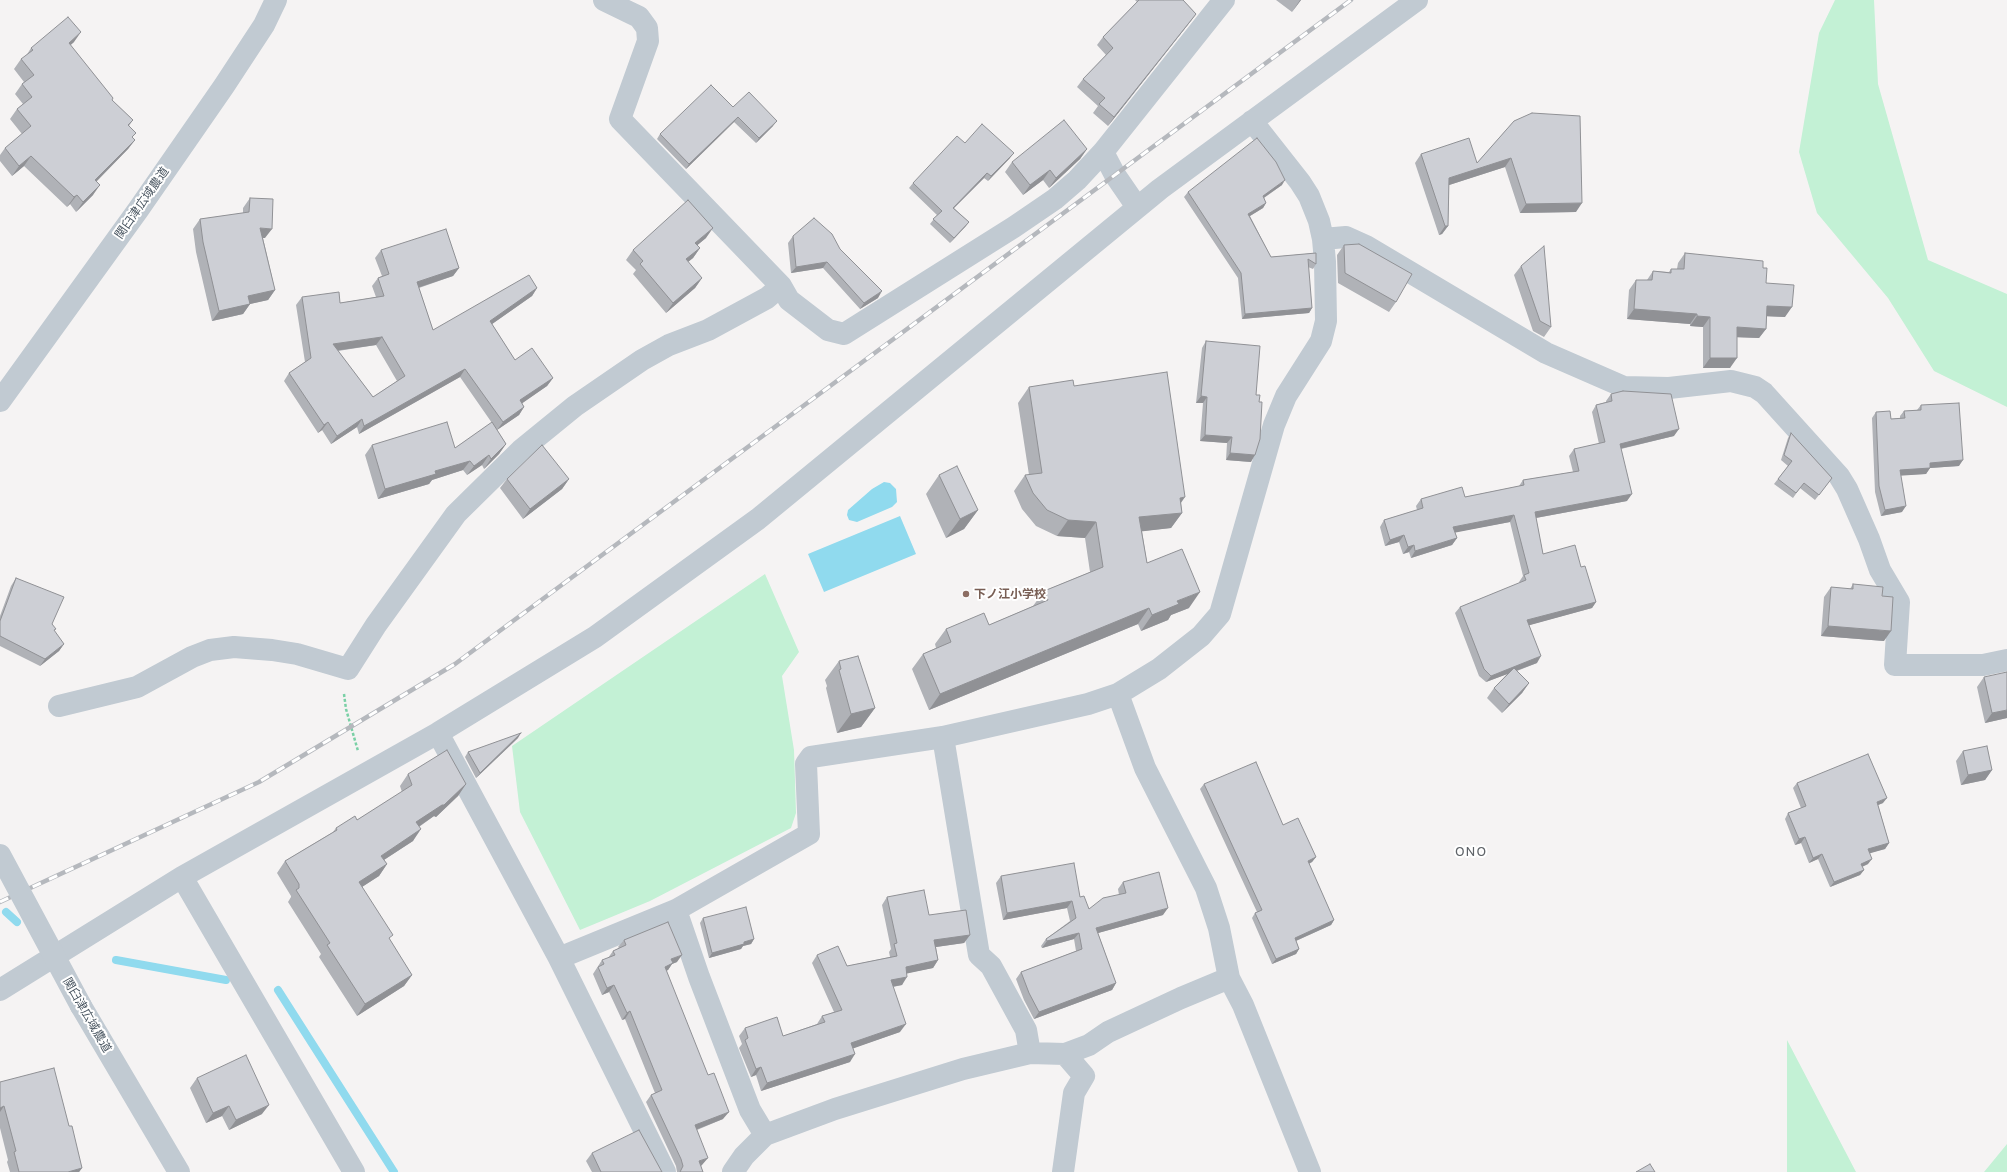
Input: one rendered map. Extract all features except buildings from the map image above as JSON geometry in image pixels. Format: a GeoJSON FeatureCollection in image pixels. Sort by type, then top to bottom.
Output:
{"type":"FeatureCollection","features":[{"type":"Feature","properties":{"kind":"street","name":"関臼津広域農道"},"geometry":{"type":"LineString","coordinates":[[0,401],[138,210],[224,86],[264,25],[276,0]]}},
{"type":"Feature","properties":{"kind":"street"},"geometry":{"type":"LineString","coordinates":[[604,0],[639,17],[647,28],[648,42],[620,119],[781,286],[790,300],[828,330],[844,334],[1055,199],[1077,180],[1103,152],[1224,0]]}},
{"type":"Feature","properties":{"kind":"street"},"geometry":{"type":"LineString","coordinates":[[0,990],[182,877],[438,733],[595,637],[752,523],[1138,207],[1417,0]]}},
{"type":"Feature","properties":{"kind":"street"},"geometry":{"type":"LineString","coordinates":[[558,958],[676,910],[810,834],[806,764],[811,758],[943,737],[1088,704],[1118,694],[1159,669],[1200,636],[1220,614],[1274,425],[1284,401],[1315,352],[1324,331],[1326,321],[1323,239],[1319,221],[1309,196],[1290,168],[1252,121]]}},
{"type":"Feature","properties":{"kind":"street"},"geometry":{"type":"LineString","coordinates":[[1103,152],[1114,175],[1138,207]]}},
{"type":"Feature","properties":{"kind":"street"},"geometry":{"type":"LineString","coordinates":[[1323,239],[1346,237],[1366,246],[1546,353],[1624,387],[1669,388],[1731,381],[1755,387],[1764,393],[1839,476],[1847,489],[1869,539],[1880,570],[1899,602],[1895,664],[1983,665],[2007,660]]}},
{"type":"Feature","properties":{"kind":"street"},"geometry":{"type":"LineString","coordinates":[[58,706],[138,687],[192,657],[210,650],[234,647],[272,650],[296,654],[348,669],[376,625],[456,514],[522,450],[575,406],[642,360],[669,345],[708,330],[767,298],[781,286]]}},
{"type":"Feature","properties":{"kind":"street"},"geometry":{"type":"LineString","coordinates":[[1118,694],[1145,768],[1206,888],[1219,928],[1229,978],[1243,1005],[1310,1172]]}},
{"type":"Feature","properties":{"kind":"street"},"geometry":{"type":"LineString","coordinates":[[438,733],[558,958],[665,1172]]}},
{"type":"Feature","properties":{"kind":"street"},"geometry":{"type":"LineString","coordinates":[[943,737],[979,955],[992,966],[1026,1030],[1030,1053]]}},
{"type":"Feature","properties":{"kind":"street","name":"関臼津広域農道"},"geometry":{"type":"LineString","coordinates":[[0,855],[81,1006],[179,1172]]}},
{"type":"Feature","properties":{"kind":"street"},"geometry":{"type":"LineString","coordinates":[[182,877],[354,1172]]}},
{"type":"Feature","properties":{"kind":"street"},"geometry":{"type":"LineString","coordinates":[[676,910],[699,977],[750,1110],[765,1135]]}},
{"type":"Feature","properties":{"kind":"street"},"geometry":{"type":"LineString","coordinates":[[733,1172],[744,1156],[765,1135],[850,1104],[963,1069],[1030,1053],[1065,1054],[1089,1045],[1108,1032],[1181,998],[1229,978]]}},
{"type":"Feature","properties":{"kind":"street"},"geometry":{"type":"LineString","coordinates":[[1063,1172],[1074,1093],[1084,1076],[1065,1054]]}},
{"type":"Feature","properties":{"kind":"path"},"geometry":{"type":"LineString","coordinates":[[348,669],[344,694],[346,709],[365,775]]}},
{"type":"Feature","properties":{"kind":"green space"},"geometry":{"type":"Polygon","coordinates":[[[1835,0],[1874,0],[1878,84],[1928,260],[2007,294],[2007,407],[1934,371],[1888,298],[1817,213],[1799,152],[1819,33],[1835,0]]]}},
{"type":"Feature","properties":{"kind":"green space"},"geometry":{"type":"Polygon","coordinates":[[[765,574],[799,652],[782,676],[794,750],[796,813],[791,828],[650,901],[580,930],[520,812],[512,746],[765,574]]]}},
{"type":"Feature","properties":{"kind":"green space"},"geometry":{"type":"Polygon","coordinates":[[[1787,1040],[1856,1172],[1787,1172],[1787,1040]]]}},
{"type":"Feature","properties":{"kind":"green space"},"geometry":{"type":"Polygon","coordinates":[[[2007,1144],[2007,1172],[1984,1172],[2007,1144]]]}},
{"type":"Feature","properties":{"kind":"water"},"geometry":{"type":"Polygon","coordinates":[[[884,482],[890,483],[896,489],[897,502],[892,507],[857,522],[849,520],[847,515],[848,510],[872,489],[884,482]]]}},
{"type":"Feature","properties":{"kind":"water"},"geometry":{"type":"Polygon","coordinates":[[[900,516],[916,554],[824,592],[808,554],[900,516]]]}},
{"type":"Feature","properties":{"kind":"waterway"},"geometry":{"type":"LineString","coordinates":[[6,912],[17,922]]}},
{"type":"Feature","properties":{"kind":"waterway"},"geometry":{"type":"LineString","coordinates":[[116,960],[226,980]]}},
{"type":"Feature","properties":{"kind":"waterway"},"geometry":{"type":"LineString","coordinates":[[278,990],[394,1172]]}},
{"type":"Feature","properties":{"kind":"railway"},"geometry":{"type":"LineString","coordinates":[[0,902],[259,782],[455,664],[1351,0]]}},
{"type":"Feature","properties":{"kind":"place","name":"下ノ江小学校"},"geometry":{"type":"Point","coordinates":[966,594]}},
{"type":"Feature","properties":{"kind":"district","name":"ONO"},"geometry":{"type":"Point","coordinates":[1471,852]}}]}
